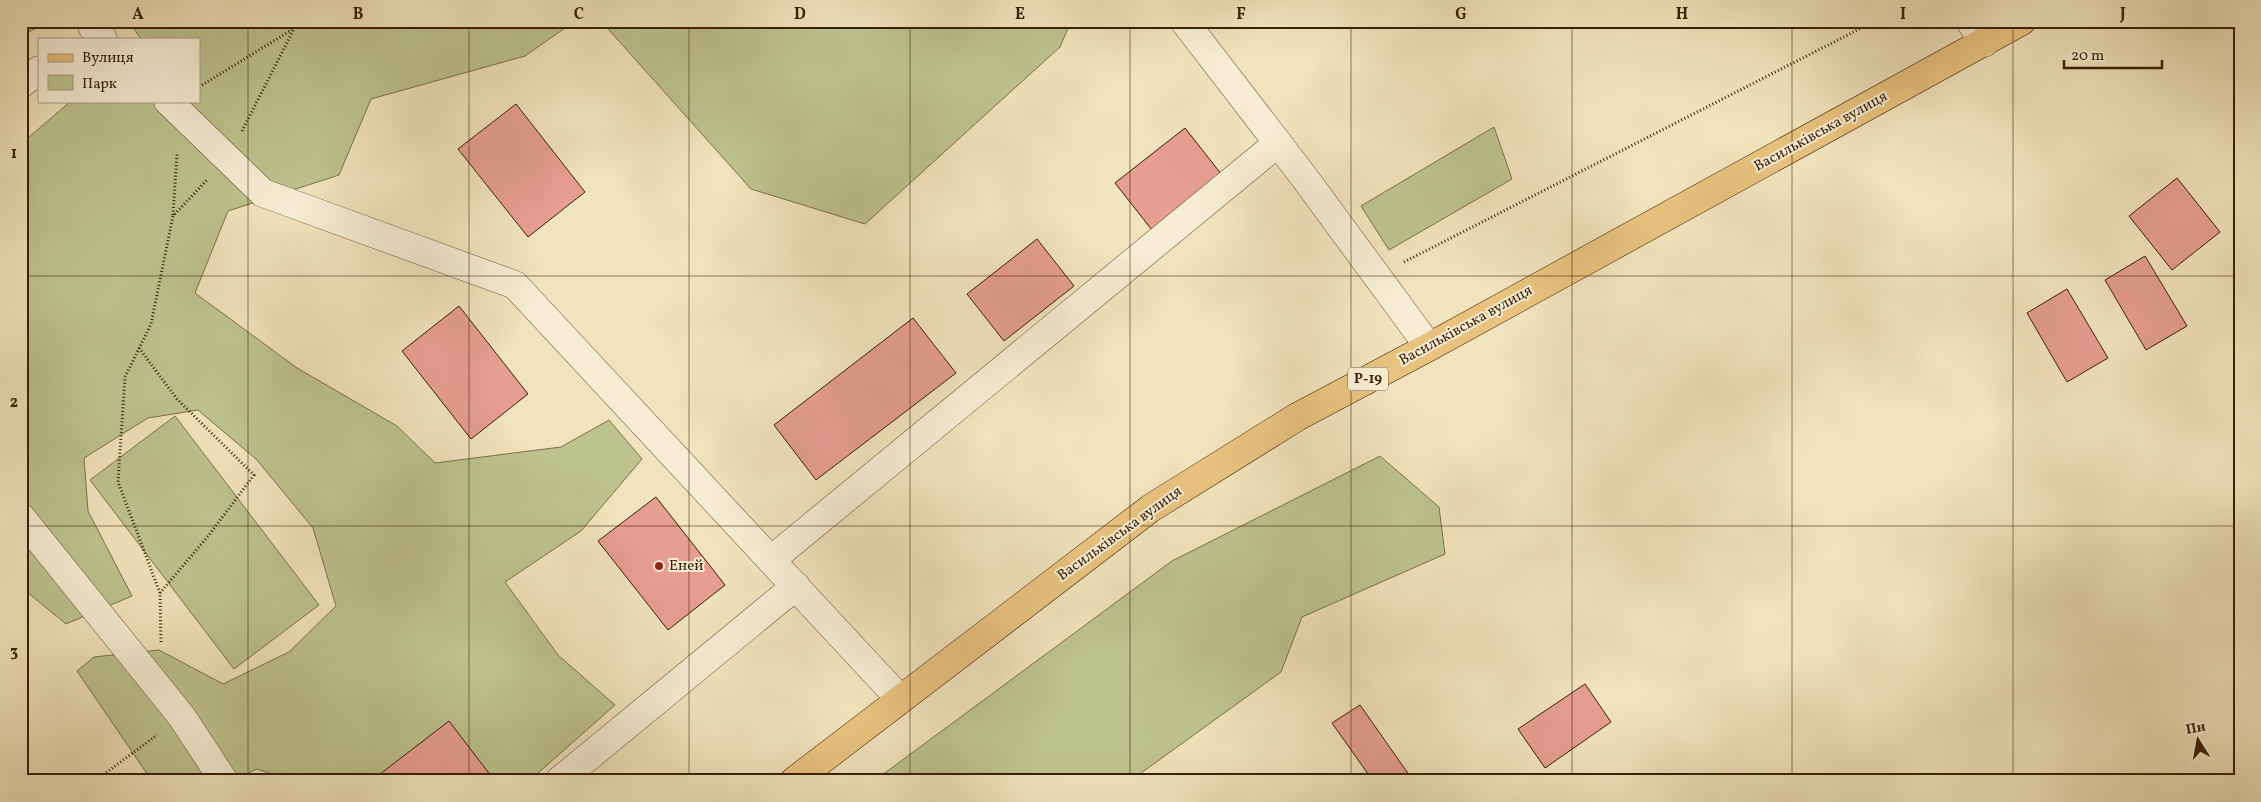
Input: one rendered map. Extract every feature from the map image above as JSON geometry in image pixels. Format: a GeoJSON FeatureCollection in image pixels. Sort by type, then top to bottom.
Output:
{"type":"FeatureCollection","features":[{"type":"Feature","properties":{"kind":"main road","name":"Васильківська вулиця"},"geometry":{"type":"LineString","coordinates":[[794,781],[1151,508],[1297,417],[1430,347],[1977,32],[2022,21]]}},
{"type":"Feature","properties":{"kind":"street"},"geometry":{"type":"LineString","coordinates":[[1184,21],[1278,143],[1430,347]]}},
{"type":"Feature","properties":{"kind":"street"},"geometry":{"type":"LineString","coordinates":[[21,84],[38,71]]}},
{"type":"Feature","properties":{"kind":"street"},"geometry":{"type":"LineString","coordinates":[[174,107],[263,193],[515,285],[900,699]]}},
{"type":"Feature","properties":{"kind":"street"},"geometry":{"type":"LineString","coordinates":[[771,560],[1278,143]]}},
{"type":"Feature","properties":{"kind":"street"},"geometry":{"type":"LineString","coordinates":[[21,517],[182,717],[224,781]]}},
{"type":"Feature","properties":{"kind":"street"},"geometry":{"type":"LineString","coordinates":[[559,781],[796,586]]}},
{"type":"Feature","properties":{"kind":"path"},"geometry":{"type":"LineString","coordinates":[[173,216],[228,159],[298,21]]}},
{"type":"Feature","properties":{"kind":"path"},"geometry":{"type":"LineString","coordinates":[[1377,276],[1874,21]]}},
{"type":"Feature","properties":{"kind":"path"},"geometry":{"type":"LineString","coordinates":[[200,86],[294,29]]}},
{"type":"Feature","properties":{"kind":"path"},"geometry":{"type":"LineString","coordinates":[[161,643],[160,593],[118,482],[126,376],[151,324],[173,216],[174,107]]}},
{"type":"Feature","properties":{"kind":"path"},"geometry":{"type":"LineString","coordinates":[[139,348],[177,399],[254,475],[209,535],[160,593]]}},
{"type":"Feature","properties":{"kind":"path"},"geometry":{"type":"LineString","coordinates":[[95,781],[182,717]]}},
{"type":"Feature","properties":{"kind":"green space"},"geometry":{"type":"Polygon","coordinates":[[[21,21],[38,21],[38,27],[21,36],[21,21]]]}},
{"type":"Feature","properties":{"kind":"green space"},"geometry":{"type":"Polygon","coordinates":[[[129,21],[575,21],[525,56],[371,99],[339,175],[228,211],[195,293],[297,368],[397,426],[435,463],[561,447],[609,420],[642,459],[581,531],[505,582],[558,655],[615,705],[529,781],[487,781],[448,728],[374,781],[292,781],[257,769],[231,781],[152,781],[77,671],[94,657],[159,650],[223,684],[289,652],[336,606],[313,528],[257,460],[198,410],[148,418],[84,458],[88,511],[132,596],[66,624],[21,587],[21,144],[70,102],[200,102],[200,38],[140,38],[129,21]]]}},
{"type":"Feature","properties":{"kind":"green space"},"geometry":{"type":"Polygon","coordinates":[[[601,21],[1071,21],[1060,47],[865,224],[751,189],[601,21]]]}},
{"type":"Feature","properties":{"kind":"green space"},"geometry":{"type":"Polygon","coordinates":[[[1494,127],[1512,179],[1389,250],[1361,206],[1494,127]]]}},
{"type":"Feature","properties":{"kind":"green space"},"geometry":{"type":"Polygon","coordinates":[[[175,416],[319,605],[234,669],[90,480],[175,416]]]}},
{"type":"Feature","properties":{"kind":"green space"},"geometry":{"type":"Polygon","coordinates":[[[1380,456],[1439,507],[1445,554],[1302,617],[1281,672],[1130,781],[874,781],[1172,561],[1380,456]]]}},
{"type":"Feature","properties":{"kind":"building"},"geometry":{"type":"Polygon","coordinates":[[[516,104],[585,192],[528,237],[458,149],[516,104]]]}},
{"type":"Feature","properties":{"kind":"building"},"geometry":{"type":"Polygon","coordinates":[[[1185,128],[1222,175],[1152,230],[1115,183],[1185,128]]]}},
{"type":"Feature","properties":{"kind":"building"},"geometry":{"type":"Polygon","coordinates":[[[2177,178],[2220,232],[2172,270],[2129,216],[2177,178]]]}},
{"type":"Feature","properties":{"kind":"building"},"geometry":{"type":"Polygon","coordinates":[[[1037,239],[1074,286],[1004,341],[967,294],[1037,239]]]}},
{"type":"Feature","properties":{"kind":"building"},"geometry":{"type":"Polygon","coordinates":[[[2145,256],[2187,326],[2146,350],[2105,280],[2145,256]]]}},
{"type":"Feature","properties":{"kind":"building"},"geometry":{"type":"Polygon","coordinates":[[[2067,289],[2108,358],[2067,382],[2027,313],[2067,289]]]}},
{"type":"Feature","properties":{"kind":"building"},"geometry":{"type":"Polygon","coordinates":[[[459,306],[528,394],[471,439],[402,351],[459,306]]]}},
{"type":"Feature","properties":{"kind":"building"},"geometry":{"type":"Polygon","coordinates":[[[913,318],[956,373],[816,480],[774,425],[913,318]]]}},
{"type":"Feature","properties":{"kind":"building"},"geometry":{"type":"Polygon","coordinates":[[[656,497],[725,585],[668,630],[598,541],[656,497]]]}},
{"type":"Feature","properties":{"kind":"building"},"geometry":{"type":"Polygon","coordinates":[[[1585,684],[1611,722],[1545,768],[1518,729],[1585,684]]]}},
{"type":"Feature","properties":{"kind":"building"},"geometry":{"type":"Polygon","coordinates":[[[1360,705],[1412,779],[1409,781],[1373,781],[1332,723],[1360,705]]]}},
{"type":"Feature","properties":{"kind":"building"},"geometry":{"type":"Polygon","coordinates":[[[449,721],[491,776],[485,781],[371,781],[449,721]]]}},
{"type":"Feature","properties":{"kind":"place","name":"Еней"},"geometry":{"type":"Point","coordinates":[659,566]}}]}
